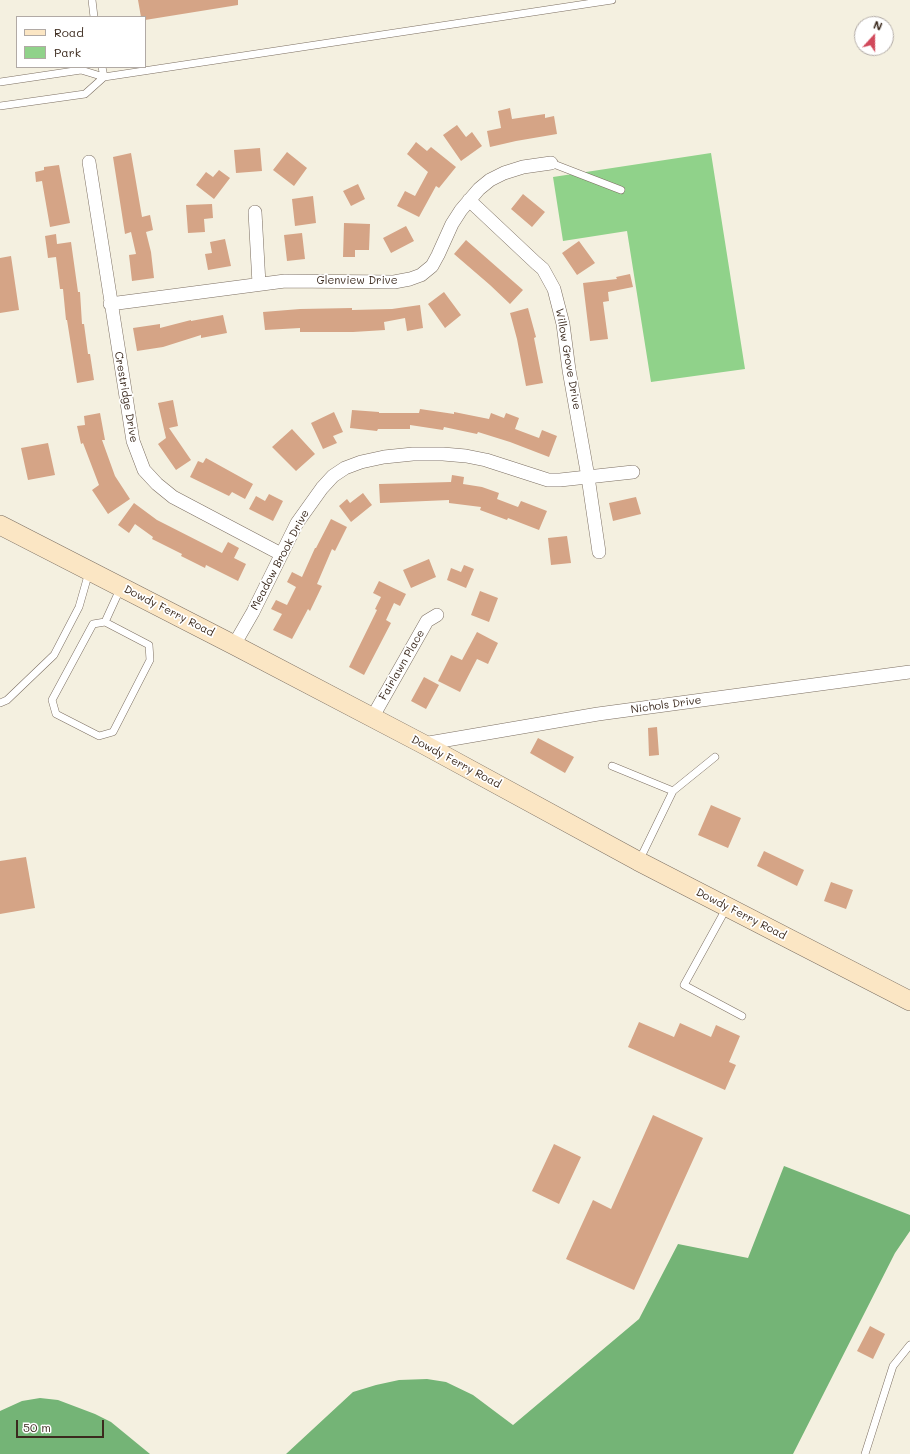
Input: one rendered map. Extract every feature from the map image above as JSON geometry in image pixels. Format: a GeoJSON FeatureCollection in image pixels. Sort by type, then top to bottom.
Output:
{"type":"FeatureCollection","features":[{"type":"Feature","properties":{"kind":"street","name":"Crestridge Drive"},"geometry":{"type":"LineString","coordinates":[[89,162],[110,304],[133,440],[144,470],[157,484],[173,497],[281,554]]}},
{"type":"Feature","properties":{"kind":"street","name":"Glenview Drive"},"geometry":{"type":"LineString","coordinates":[[110,304],[285,281],[394,282],[421,275],[432,266],[452,224],[469,200],[490,180],[504,173],[522,167],[551,163]]}},
{"type":"Feature","properties":{"kind":"street","name":"Willow Grove Drive"},"geometry":{"type":"LineString","coordinates":[[469,200],[536,262],[554,289],[563,324],[569,370],[588,477],[599,552]]}},
{"type":"Feature","properties":{"kind":"street"},"geometry":{"type":"LineString","coordinates":[[255,212],[259,284]]}},
{"type":"Feature","properties":{"kind":"street","name":"Meadow Brook Drive"},"geometry":{"type":"LineString","coordinates":[[234,644],[253,612],[297,523],[322,488],[333,476],[345,468],[361,462],[384,457],[413,454],[443,454],[486,460],[548,480],[633,472]]}},
{"type":"Feature","properties":{"kind":"street","name":"Dowdy Ferry Road"},"geometry":{"type":"LineString","coordinates":[[0,525],[234,644],[423,744],[638,861],[910,1001]]}},
{"type":"Feature","properties":{"kind":"street","name":"Fairlawn Place"},"geometry":{"type":"LineString","coordinates":[[372,718],[427,621],[436,615]]}},
{"type":"Feature","properties":{"kind":"street","name":"Nichols Drive"},"geometry":{"type":"LineString","coordinates":[[423,744],[598,714],[910,672]]}},
{"type":"Feature","properties":{"kind":"lane"},"geometry":{"type":"LineString","coordinates":[[92,0],[94,16]]}},
{"type":"Feature","properties":{"kind":"lane"},"geometry":{"type":"LineString","coordinates":[[0,82],[81,70],[104,77],[612,0]]}},
{"type":"Feature","properties":{"kind":"lane"},"geometry":{"type":"LineString","coordinates":[[102,68],[104,77]]}},
{"type":"Feature","properties":{"kind":"lane"},"geometry":{"type":"LineString","coordinates":[[0,106],[85,94],[104,77]]}},
{"type":"Feature","properties":{"kind":"lane"},"geometry":{"type":"LineString","coordinates":[[551,163],[622,190]]}},
{"type":"Feature","properties":{"kind":"lane"},"geometry":{"type":"LineString","coordinates":[[0,703],[8,700],[54,655],[79,607],[90,571]]}},
{"type":"Feature","properties":{"kind":"lane"},"geometry":{"type":"LineString","coordinates":[[105,622],[122,587]]}},
{"type":"Feature","properties":{"kind":"lane"},"geometry":{"type":"LineString","coordinates":[[105,622],[148,646],[150,660],[113,732],[99,736],[56,714],[52,700],[93,624],[105,622]]}},
{"type":"Feature","properties":{"kind":"lane"},"geometry":{"type":"LineString","coordinates":[[638,861],[673,791],[716,757]]}},
{"type":"Feature","properties":{"kind":"lane"},"geometry":{"type":"LineString","coordinates":[[612,766],[673,791]]}},
{"type":"Feature","properties":{"kind":"lane"},"geometry":{"type":"LineString","coordinates":[[727,907],[684,985],[742,1016]]}},
{"type":"Feature","properties":{"kind":"lane"},"geometry":{"type":"LineString","coordinates":[[865,1454],[893,1366],[910,1345]]}},
{"type":"Feature","properties":{"kind":"green space"},"geometry":{"type":"Polygon","coordinates":[[[711,153],[745,369],[651,382],[627,231],[563,241],[553,177],[711,153]]]}},
{"type":"Feature","properties":{"kind":"green space"},"geometry":{"type":"Polygon","coordinates":[[[784,1166],[910,1215],[910,1231],[895,1253],[793,1454],[286,1454],[353,1392],[399,1380],[427,1379],[446,1382],[473,1395],[513,1425],[639,1319],[678,1244],[748,1258],[784,1166]]]}},
{"type":"Feature","properties":{"kind":"green space"},"geometry":{"type":"Polygon","coordinates":[[[40,1398],[58,1400],[95,1414],[111,1422],[150,1454],[0,1454],[0,1411],[22,1401],[40,1398]]]}},
{"type":"Feature","properties":{"kind":"building"},"geometry":{"type":"Polygon","coordinates":[[[138,0],[238,0],[238,5],[146,20],[146,16],[141,16],[138,0]]]}},
{"type":"Feature","properties":{"kind":"building"},"geometry":{"type":"Polygon","coordinates":[[[510,108],[512,119],[545,114],[545,118],[554,116],[557,134],[490,147],[487,131],[501,128],[498,111],[510,108]]]}},
{"type":"Feature","properties":{"kind":"building"},"geometry":{"type":"Polygon","coordinates":[[[457,125],[466,137],[472,132],[482,146],[461,161],[443,135],[457,125]]]}},
{"type":"Feature","properties":{"kind":"building"},"geometry":{"type":"Polygon","coordinates":[[[416,142],[427,151],[431,147],[456,167],[439,188],[436,186],[419,217],[397,206],[405,191],[415,196],[428,172],[407,154],[416,142]]]}},
{"type":"Feature","properties":{"kind":"building"},"geometry":{"type":"Polygon","coordinates":[[[260,148],[262,171],[236,173],[234,150],[260,148]]]}},
{"type":"Feature","properties":{"kind":"building"},"geometry":{"type":"Polygon","coordinates":[[[287,152],[307,168],[294,186],[273,170],[287,152]]]}},
{"type":"Feature","properties":{"kind":"building"},"geometry":{"type":"Polygon","coordinates":[[[131,153],[142,217],[150,215],[153,230],[146,232],[151,252],[154,278],[132,281],[129,255],[136,254],[131,232],[125,234],[113,157],[131,153]]]}},
{"type":"Feature","properties":{"kind":"building"},"geometry":{"type":"Polygon","coordinates":[[[59,165],[70,223],[50,227],[42,181],[36,182],[35,172],[44,170],[44,167],[59,165]]]}},
{"type":"Feature","properties":{"kind":"building"},"geometry":{"type":"Polygon","coordinates":[[[219,170],[230,178],[214,199],[196,185],[206,172],[213,177],[219,170]]]}},
{"type":"Feature","properties":{"kind":"building"},"geometry":{"type":"Polygon","coordinates":[[[358,184],[365,199],[351,206],[343,191],[358,184]]]}},
{"type":"Feature","properties":{"kind":"building"},"geometry":{"type":"Polygon","coordinates":[[[523,194],[545,212],[532,227],[511,209],[523,194]]]}},
{"type":"Feature","properties":{"kind":"building"},"geometry":{"type":"Polygon","coordinates":[[[313,196],[316,223],[295,226],[292,199],[313,196]]]}},
{"type":"Feature","properties":{"kind":"building"},"geometry":{"type":"Polygon","coordinates":[[[212,204],[213,218],[204,219],[205,232],[188,233],[186,205],[212,204]]]}},
{"type":"Feature","properties":{"kind":"building"},"geometry":{"type":"Polygon","coordinates":[[[344,223],[370,224],[369,250],[355,250],[355,257],[343,257],[344,223]]]}},
{"type":"Feature","properties":{"kind":"building"},"geometry":{"type":"Polygon","coordinates":[[[406,226],[414,241],[391,253],[383,238],[406,226]]]}},
{"type":"Feature","properties":{"kind":"building"},"geometry":{"type":"Polygon","coordinates":[[[302,233],[305,259],[287,261],[284,235],[302,233]]]}},
{"type":"Feature","properties":{"kind":"building"},"geometry":{"type":"Polygon","coordinates":[[[56,234],[57,244],[71,242],[78,292],[80,292],[82,324],[84,324],[88,354],[90,354],[94,380],[77,383],[66,320],[63,289],[60,289],[56,257],[48,258],[45,236],[56,234]]]}},
{"type":"Feature","properties":{"kind":"building"},"geometry":{"type":"Polygon","coordinates":[[[225,239],[231,266],[208,270],[205,254],[212,253],[210,242],[225,239]]]}},
{"type":"Feature","properties":{"kind":"building"},"geometry":{"type":"Polygon","coordinates":[[[466,240],[523,290],[510,304],[454,254],[466,240]]]}},
{"type":"Feature","properties":{"kind":"building"},"geometry":{"type":"Polygon","coordinates":[[[579,241],[595,263],[577,275],[562,253],[579,241]]]}},
{"type":"Feature","properties":{"kind":"building"},"geometry":{"type":"Polygon","coordinates":[[[11,256],[19,310],[0,313],[0,258],[11,256]]]}},
{"type":"Feature","properties":{"kind":"building"},"geometry":{"type":"Polygon","coordinates":[[[630,274],[633,287],[608,292],[609,301],[603,302],[608,339],[590,341],[583,283],[617,279],[616,277],[630,274]]]}},
{"type":"Feature","properties":{"kind":"building"},"geometry":{"type":"Polygon","coordinates":[[[444,292],[461,315],[445,328],[428,304],[444,292]]]}},
{"type":"Feature","properties":{"kind":"building"},"geometry":{"type":"Polygon","coordinates":[[[420,305],[423,328],[407,331],[405,318],[384,322],[385,330],[353,332],[300,332],[300,328],[265,330],[263,312],[300,309],[392,309],[420,305]]]}},
{"type":"Feature","properties":{"kind":"building"},"geometry":{"type":"Polygon","coordinates":[[[528,308],[536,337],[534,338],[543,383],[526,386],[517,339],[510,313],[528,308]]]}},
{"type":"Feature","properties":{"kind":"building"},"geometry":{"type":"Polygon","coordinates":[[[223,315],[227,333],[201,338],[201,335],[163,347],[137,351],[133,328],[160,324],[160,328],[191,320],[223,315]]]}},
{"type":"Feature","properties":{"kind":"building"},"geometry":{"type":"Polygon","coordinates":[[[173,400],[178,426],[169,428],[191,460],[176,470],[158,444],[166,438],[158,403],[173,400]]]}},
{"type":"Feature","properties":{"kind":"building"},"geometry":{"type":"Polygon","coordinates":[[[420,409],[454,414],[454,412],[489,419],[491,413],[504,418],[506,413],[519,418],[515,429],[539,438],[542,430],[557,436],[549,457],[478,432],[477,434],[444,427],[443,430],[410,425],[410,429],[378,429],[377,431],[350,428],[352,410],[379,413],[419,413],[420,409]]]}},
{"type":"Feature","properties":{"kind":"building"},"geometry":{"type":"Polygon","coordinates":[[[334,412],[343,432],[333,436],[337,443],[323,449],[311,423],[334,412]]]}},
{"type":"Feature","properties":{"kind":"building"},"geometry":{"type":"Polygon","coordinates":[[[100,413],[105,440],[102,440],[115,476],[130,499],[108,514],[92,490],[99,485],[83,443],[81,444],[77,426],[85,425],[84,416],[100,413]]]}},
{"type":"Feature","properties":{"kind":"building"},"geometry":{"type":"Polygon","coordinates":[[[292,429],[315,454],[296,471],[272,447],[292,429]]]}},
{"type":"Feature","properties":{"kind":"building"},"geometry":{"type":"Polygon","coordinates":[[[48,443],[55,475],[28,480],[21,448],[48,443]]]}},
{"type":"Feature","properties":{"kind":"building"},"geometry":{"type":"Polygon","coordinates":[[[206,458],[253,484],[245,499],[232,492],[229,496],[190,477],[198,461],[203,463],[206,458]]]}},
{"type":"Feature","properties":{"kind":"building"},"geometry":{"type":"Polygon","coordinates":[[[452,475],[464,477],[463,484],[482,487],[499,493],[497,499],[518,507],[521,501],[547,511],[539,530],[508,518],[507,520],[480,510],[481,507],[449,503],[449,500],[380,503],[379,484],[451,482],[452,475]]]}},
{"type":"Feature","properties":{"kind":"building"},"geometry":{"type":"Polygon","coordinates":[[[363,493],[372,505],[351,522],[339,506],[347,499],[350,503],[363,493]]]}},
{"type":"Feature","properties":{"kind":"building"},"geometry":{"type":"Polygon","coordinates":[[[269,494],[283,501],[273,521],[249,509],[256,496],[265,501],[269,494]]]}},
{"type":"Feature","properties":{"kind":"building"},"geometry":{"type":"Polygon","coordinates":[[[636,497],[641,514],[613,521],[609,503],[636,497]]]}},
{"type":"Feature","properties":{"kind":"building"},"geometry":{"type":"Polygon","coordinates":[[[134,503],[157,520],[222,553],[228,542],[239,548],[234,558],[246,564],[238,581],[206,565],[205,568],[181,556],[182,554],[152,539],[153,537],[135,524],[129,533],[118,525],[134,503]]]}},
{"type":"Feature","properties":{"kind":"building"},"geometry":{"type":"Polygon","coordinates":[[[331,519],[347,527],[335,551],[332,549],[317,584],[322,586],[310,611],[308,609],[292,639],[273,630],[282,614],[271,609],[276,600],[287,605],[296,587],[287,582],[292,572],[302,577],[315,548],[331,519]]]}},
{"type":"Feature","properties":{"kind":"building"},"geometry":{"type":"Polygon","coordinates":[[[567,536],[571,563],[551,565],[548,538],[567,536]]]}},
{"type":"Feature","properties":{"kind":"building"},"geometry":{"type":"Polygon","coordinates":[[[429,559],[436,577],[411,588],[403,570],[429,559]]]}},
{"type":"Feature","properties":{"kind":"building"},"geometry":{"type":"Polygon","coordinates":[[[464,565],[474,569],[466,588],[447,580],[451,568],[461,572],[464,565]]]}},
{"type":"Feature","properties":{"kind":"building"},"geometry":{"type":"Polygon","coordinates":[[[379,581],[406,594],[400,606],[394,603],[386,620],[391,623],[364,675],[349,667],[377,610],[375,609],[381,597],[373,593],[379,581]]]}},
{"type":"Feature","properties":{"kind":"building"},"geometry":{"type":"Polygon","coordinates":[[[480,591],[498,598],[489,622],[471,615],[480,591]]]}},
{"type":"Feature","properties":{"kind":"building"},"geometry":{"type":"Polygon","coordinates":[[[477,632],[498,643],[488,664],[477,659],[460,692],[438,681],[451,655],[462,660],[477,632]]]}},
{"type":"Feature","properties":{"kind":"building"},"geometry":{"type":"Polygon","coordinates":[[[424,677],[439,685],[426,709],[411,701],[424,677]]]}},
{"type":"Feature","properties":{"kind":"building"},"geometry":{"type":"Polygon","coordinates":[[[657,727],[659,755],[649,756],[648,728],[657,727]]]}},
{"type":"Feature","properties":{"kind":"building"},"geometry":{"type":"Polygon","coordinates":[[[538,738],[574,757],[565,773],[530,753],[538,738]]]}},
{"type":"Feature","properties":{"kind":"building"},"geometry":{"type":"Polygon","coordinates":[[[711,805],[741,818],[728,848],[698,835],[711,805]]]}},
{"type":"Feature","properties":{"kind":"building"},"geometry":{"type":"Polygon","coordinates":[[[764,851],[804,870],[797,886],[757,866],[764,851]]]}},
{"type":"Feature","properties":{"kind":"building"},"geometry":{"type":"Polygon","coordinates":[[[26,857],[35,908],[0,914],[0,861],[26,857]]]}},
{"type":"Feature","properties":{"kind":"building"},"geometry":{"type":"Polygon","coordinates":[[[831,882],[853,890],[846,909],[824,901],[831,882]]]}},
{"type":"Feature","properties":{"kind":"building"},"geometry":{"type":"Polygon","coordinates":[[[639,1022],[674,1037],[680,1023],[711,1037],[716,1025],[740,1036],[729,1062],[736,1065],[725,1090],[628,1047],[639,1022]]]}},
{"type":"Feature","properties":{"kind":"building"},"geometry":{"type":"Polygon","coordinates":[[[653,1115],[703,1138],[634,1290],[566,1259],[593,1200],[611,1209],[653,1115]]]}},
{"type":"Feature","properties":{"kind":"building"},"geometry":{"type":"Polygon","coordinates":[[[554,1144],[581,1157],[559,1204],[532,1191],[554,1144]]]}},
{"type":"Feature","properties":{"kind":"building"},"geometry":{"type":"Polygon","coordinates":[[[870,1326],[885,1334],[873,1359],[857,1351],[870,1326]]]}}]}
